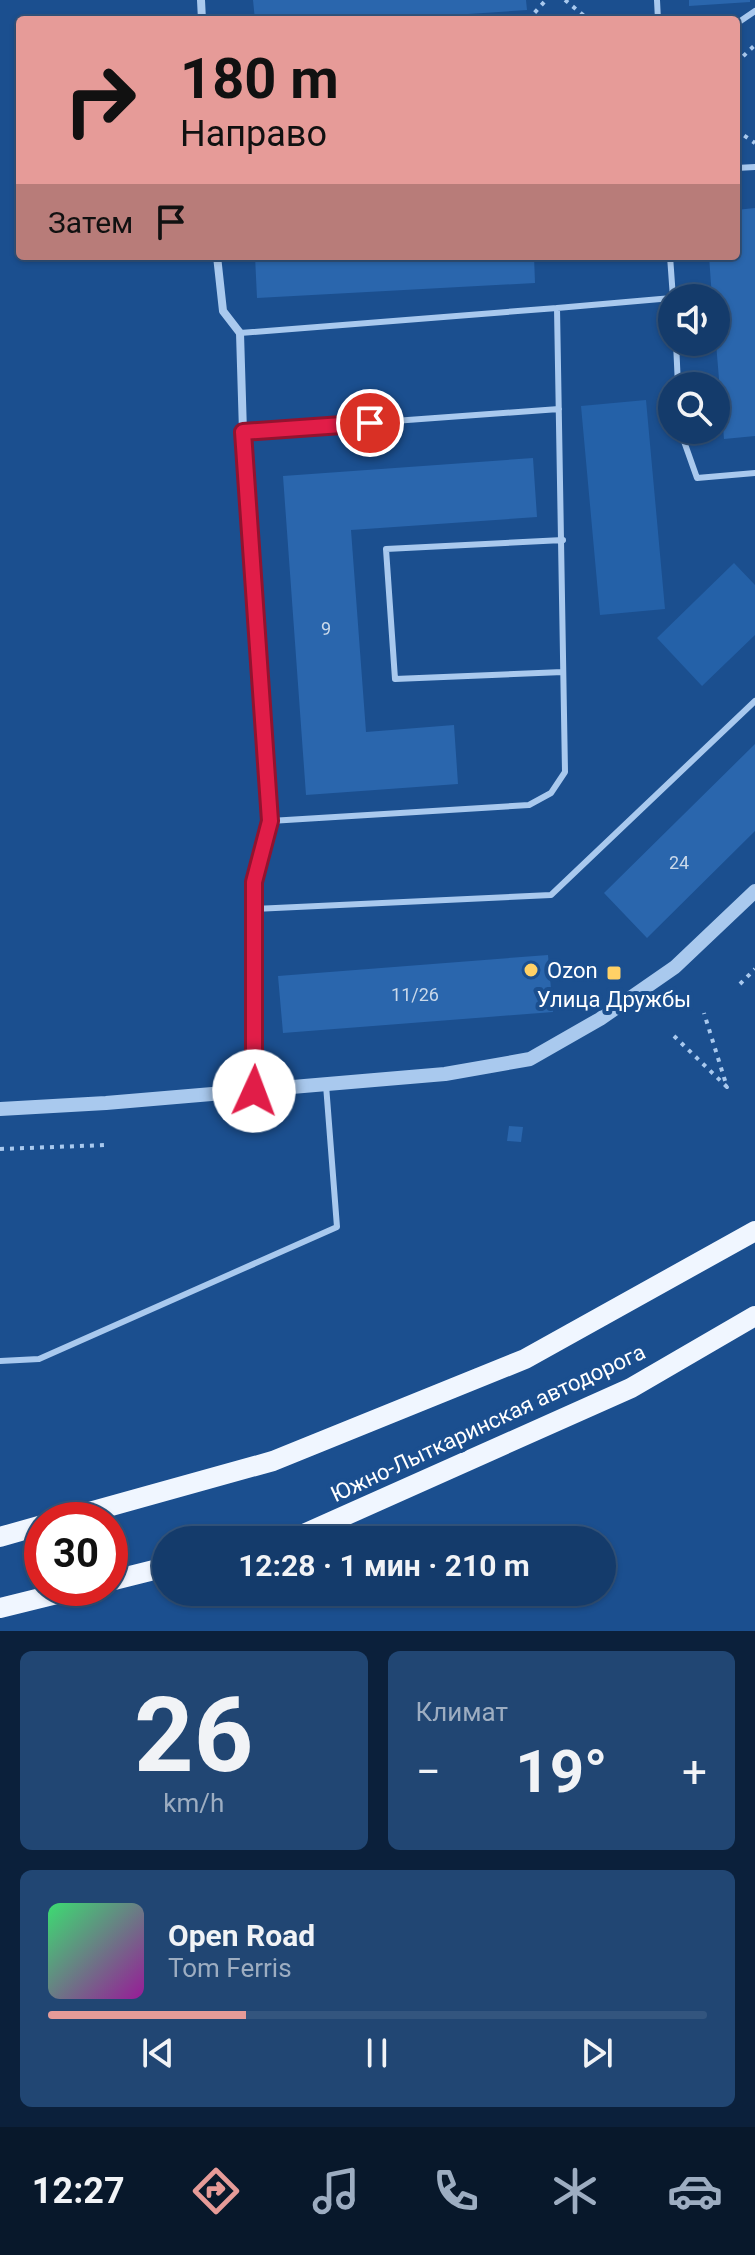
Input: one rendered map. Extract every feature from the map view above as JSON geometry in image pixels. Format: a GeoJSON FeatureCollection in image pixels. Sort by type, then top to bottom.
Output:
{"type":"FeatureCollection","features":[{"type":"Feature","properties":{"kind":"main road","name":"Южно-Лыткаринская автодорога"},"geometry":{"type":"LineString","coordinates":[[126,1502],[273,1461],[525,1359],[755,1231]]}},
{"type":"Feature","properties":{"kind":"main road","name":"Южно-Лыткаринская автодорога"},"geometry":{"type":"LineString","coordinates":[[322,1526],[631,1388],[755,1316]]}},
{"type":"Feature","properties":{"kind":"main road"},"geometry":{"type":"LineString","coordinates":[[0,1537],[24,1530]]}},
{"type":"Feature","properties":{"kind":"main road"},"geometry":{"type":"LineString","coordinates":[[128,1576],[152,1570]]}},
{"type":"Feature","properties":{"kind":"main road"},"geometry":{"type":"LineString","coordinates":[[0,1608],[24,1602]]}},
{"type":"Feature","properties":{"kind":"street"},"geometry":{"type":"LineString","coordinates":[[217,260],[223,311],[240,333],[243,432],[270,821],[254,882],[254,1091]]}},
{"type":"Feature","properties":{"kind":"street"},"geometry":{"type":"LineString","coordinates":[[0,1109],[445,1074],[530,1059],[600,1019],[675,967],[755,891]]}},
{"type":"Feature","properties":{"kind":"lane"},"geometry":{"type":"LineString","coordinates":[[670,260],[671,284]]}},
{"type":"Feature","properties":{"kind":"lane"},"geometry":{"type":"LineString","coordinates":[[240,333],[658,299]]}},
{"type":"Feature","properties":{"kind":"lane"},"geometry":{"type":"LineString","coordinates":[[270,821],[529,805],[551,793],[565,772],[557,308]]}},
{"type":"Feature","properties":{"kind":"lane"},"geometry":{"type":"LineString","coordinates":[[243,432],[559,409]]}},
{"type":"Feature","properties":{"kind":"lane"},"geometry":{"type":"LineString","coordinates":[[685,444],[697,478],[755,473]]}},
{"type":"Feature","properties":{"kind":"lane"},"geometry":{"type":"LineString","coordinates":[[563,540],[386,549],[395,679],[563,672]]}},
{"type":"Feature","properties":{"kind":"lane"},"geometry":{"type":"LineString","coordinates":[[254,909],[551,895],[755,701]]}},
{"type":"Feature","properties":{"kind":"lane"},"geometry":{"type":"LineString","coordinates":[[0,1361],[39,1359],[337,1227],[326,1085]]}},
{"type":"Feature","properties":{"kind":"path"},"geometry":{"type":"LineString","coordinates":[[532,16],[546,0]]}},
{"type":"Feature","properties":{"kind":"path"},"geometry":{"type":"LineString","coordinates":[[565,0],[584,16]]}},
{"type":"Feature","properties":{"kind":"path"},"geometry":{"type":"LineString","coordinates":[[740,59],[755,45]]}},
{"type":"Feature","properties":{"kind":"path"},"geometry":{"type":"LineString","coordinates":[[740,984],[755,969]]}},
{"type":"Feature","properties":{"kind":"path"},"geometry":{"type":"LineString","coordinates":[[674,1036],[727,1087],[704,1013]]}},
{"type":"Feature","properties":{"kind":"path"},"geometry":{"type":"LineString","coordinates":[[0,1149],[107,1145]]}},
{"type":"Feature","properties":{"kind":"shaded area"},"geometry":{"type":"Polygon","coordinates":[[[646,400],[665,609],[600,615],[581,406],[646,400]]]}},
{"type":"Feature","properties":{"kind":"shaded area"},"geometry":{"type":"Polygon","coordinates":[[[734,563],[755,585],[755,635],[702,686],[657,638],[734,563]]]}},
{"type":"Feature","properties":{"kind":"building"},"geometry":{"type":"Polygon","coordinates":[[[253,0],[526,0],[527,10],[437,16],[255,16],[253,0]]]}},
{"type":"Feature","properties":{"kind":"building"},"geometry":{"type":"Polygon","coordinates":[[[689,0],[750,0],[750,2],[689,6],[689,0]]]}},
{"type":"Feature","properties":{"kind":"building"},"geometry":{"type":"Polygon","coordinates":[[[755,208],[755,436],[730,438],[730,372],[718,372],[717,356],[730,356],[730,284],[711,284],[709,260],[740,260],[740,210],[755,208]]]}},
{"type":"Feature","properties":{"kind":"building"},"geometry":{"type":"Polygon","coordinates":[[[255,260],[534,260],[535,283],[257,298],[255,260]]]}},
{"type":"Feature","properties":{"kind":"building"},"geometry":{"type":"Polygon","coordinates":[[[533,458],[537,517],[351,530],[366,732],[454,725],[458,784],[306,795],[283,476],[533,458]]]}},
{"type":"Feature","properties":{"kind":"building"},"geometry":{"type":"Polygon","coordinates":[[[755,744],[755,831],[647,938],[604,893],[755,744]]]}},
{"type":"Feature","properties":{"kind":"building"},"geometry":{"type":"Polygon","coordinates":[[[548,955],[553,1012],[283,1033],[278,976],[548,955]]]}},
{"type":"Feature","properties":{"kind":"building"},"geometry":{"type":"Polygon","coordinates":[[[509,1126],[523,1127],[521,1142],[507,1141],[509,1126]]]}},
{"type":"Feature","properties":{"kind":"place","name":"Ozon"},"geometry":{"type":"Point","coordinates":[531,970]}},
{"type":"Feature","properties":{"kind":"place","name":"Улица Дружбы"},"geometry":{"type":"Point","coordinates":[614,973]}},
{"type":"Feature","properties":{"kind":"route"},"geometry":{"type":"LineString","coordinates":[[254,1091],[254,882],[270,821],[243,432],[370,423]]}}]}
